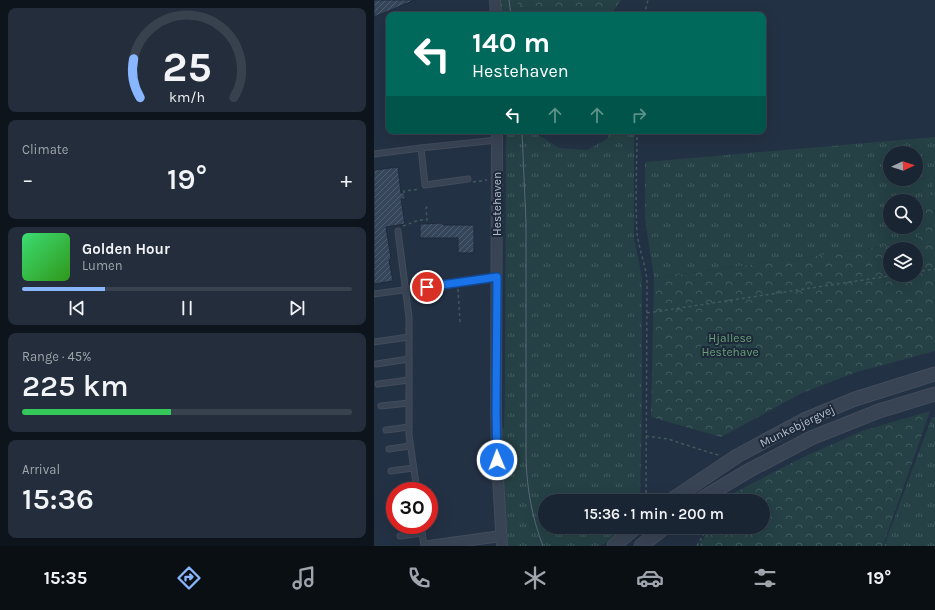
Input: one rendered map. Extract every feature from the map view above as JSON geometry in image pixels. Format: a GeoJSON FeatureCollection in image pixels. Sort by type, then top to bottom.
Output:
{"type":"FeatureCollection","features":[{"type":"Feature","properties":{"kind":"street"},"geometry":{"type":"LineString","coordinates":[[495,0],[496,12]]}},
{"type":"Feature","properties":{"kind":"street","name":"Hestehaven"},"geometry":{"type":"LineString","coordinates":[[429,546],[502,541],[496,420],[497,135]]}},
{"type":"Feature","properties":{"kind":"street","name":"Munkebjergvej"},"geometry":{"type":"LineString","coordinates":[[680,494],[737,456],[804,420],[855,399],[935,374]]}},
{"type":"Feature","properties":{"kind":"street","name":"Munkebjergvej"},"geometry":{"type":"LineString","coordinates":[[710,494],[748,471],[811,438],[879,411],[935,394]]}},
{"type":"Feature","properties":{"kind":"street"},"geometry":{"type":"LineString","coordinates":[[614,546],[628,534]]}},
{"type":"Feature","properties":{"kind":"street"},"geometry":{"type":"LineString","coordinates":[[641,546],[656,534]]}},
{"type":"Feature","properties":{"kind":"lane"},"geometry":{"type":"LineString","coordinates":[[374,154],[421,148],[497,135]]}},
{"type":"Feature","properties":{"kind":"lane"},"geometry":{"type":"LineString","coordinates":[[421,148],[425,185],[468,179]]}},
{"type":"Feature","properties":{"kind":"lane"},"geometry":{"type":"LineString","coordinates":[[398,231],[409,317],[409,426],[415,482]]}},
{"type":"Feature","properties":{"kind":"lane"},"geometry":{"type":"LineString","coordinates":[[374,294],[497,277]]}},
{"type":"Feature","properties":{"kind":"lane"},"geometry":{"type":"LineString","coordinates":[[374,342],[409,337]]}},
{"type":"Feature","properties":{"kind":"lane"},"geometry":{"type":"LineString","coordinates":[[376,364],[409,359]]}},
{"type":"Feature","properties":{"kind":"lane"},"geometry":{"type":"LineString","coordinates":[[378,384],[409,380]]}},
{"type":"Feature","properties":{"kind":"lane"},"geometry":{"type":"LineString","coordinates":[[381,406],[409,403]]}},
{"type":"Feature","properties":{"kind":"lane"},"geometry":{"type":"LineString","coordinates":[[386,430],[409,426]]}},
{"type":"Feature","properties":{"kind":"lane"},"geometry":{"type":"LineString","coordinates":[[389,449],[410,446]]}},
{"type":"Feature","properties":{"kind":"lane"},"geometry":{"type":"LineString","coordinates":[[391,471],[413,468]]}},
{"type":"Feature","properties":{"kind":"lane"},"geometry":{"type":"LineString","coordinates":[[400,536],[415,534]]}},
{"type":"Feature","properties":{"kind":"lane"},"geometry":{"type":"LineString","coordinates":[[422,534],[424,546]]}},
{"type":"Feature","properties":{"kind":"path"},"geometry":{"type":"LineString","coordinates":[[645,12],[648,0]]}},
{"type":"Feature","properties":{"kind":"path"},"geometry":{"type":"LineString","coordinates":[[637,134],[637,224],[639,246],[646,274],[647,313],[646,494]]}},
{"type":"Feature","properties":{"kind":"path"},"geometry":{"type":"LineString","coordinates":[[398,231],[397,226],[406,225],[419,220],[427,220],[426,208],[428,206]]}},
{"type":"Feature","properties":{"kind":"path"},"geometry":{"type":"LineString","coordinates":[[923,271],[935,269]]}},
{"type":"Feature","properties":{"kind":"path"},"geometry":{"type":"LineString","coordinates":[[647,313],[883,277]]}},
{"type":"Feature","properties":{"kind":"path"},"geometry":{"type":"LineString","coordinates":[[458,283],[460,322]]}},
{"type":"Feature","properties":{"kind":"path"},"geometry":{"type":"LineString","coordinates":[[646,436],[668,439],[721,455]]}},
{"type":"Feature","properties":{"kind":"path"},"geometry":{"type":"LineString","coordinates":[[697,546],[704,534]]}},
{"type":"Feature","properties":{"kind":"green space"},"geometry":{"type":"Polygon","coordinates":[[[500,0],[516,0],[516,3],[537,12],[501,12],[500,0]]]}},
{"type":"Feature","properties":{"kind":"green space"},"geometry":{"type":"Polygon","coordinates":[[[516,0],[621,0],[613,12],[537,12],[516,3],[516,0]]]}},
{"type":"Feature","properties":{"kind":"green space"},"geometry":{"type":"Polygon","coordinates":[[[506,134],[537,134],[559,148],[587,150],[607,139],[610,134],[634,134],[634,238],[642,278],[640,494],[538,494],[538,534],[618,534],[610,541],[600,546],[508,546],[502,429],[504,428],[506,134]]]}},
{"type":"Feature","properties":{"kind":"green space"},"geometry":{"type":"Polygon","coordinates":[[[935,137],[935,176],[923,220],[923,194],[883,194],[883,234],[919,234],[917,242],[883,242],[883,247],[654,278],[645,219],[645,162],[935,137]]]}},
{"type":"Feature","properties":{"kind":"green space","name":"Hjallese Hestehave"},"geometry":{"type":"Polygon","coordinates":[[[935,176],[935,351],[857,372],[802,393],[721,437],[651,417],[654,278],[883,247],[883,282],[923,282],[923,242],[917,242],[919,234],[923,234],[923,220],[935,176]]]}},
{"type":"Feature","properties":{"kind":"green space"},"geometry":{"type":"Polygon","coordinates":[[[930,411],[883,546],[699,546],[706,534],[770,534],[770,494],[733,494],[797,460],[862,431],[930,411]]]}},
{"type":"Feature","properties":{"kind":"green space"},"geometry":{"type":"Polygon","coordinates":[[[932,417],[935,417],[935,546],[884,546],[932,417]]]}},
{"type":"Feature","properties":{"kind":"building"},"geometry":{"type":"Polygon","coordinates":[[[374,0],[415,0],[386,12],[374,17],[374,0]]]}},
{"type":"Feature","properties":{"kind":"building"},"geometry":{"type":"Polygon","coordinates":[[[398,167],[401,193],[405,193],[405,199],[401,199],[405,224],[386,227],[391,258],[389,260],[393,281],[374,284],[374,170],[398,167]]]}},
{"type":"Feature","properties":{"kind":"building"},"geometry":{"type":"Polygon","coordinates":[[[443,223],[443,225],[474,225],[474,253],[458,253],[458,238],[420,238],[420,224],[443,223]]]}},
{"type":"Feature","properties":{"kind":"tram line"},"geometry":{"type":"LineString","coordinates":[[509,0],[511,12]]}},
{"type":"Feature","properties":{"kind":"tram line"},"geometry":{"type":"LineString","coordinates":[[522,134],[526,223],[526,459],[533,514],[543,546]]}},
{"type":"Feature","properties":{"kind":"route"},"geometry":{"type":"LineString","coordinates":[[427,287],[497,277],[497,460]]}}]}
